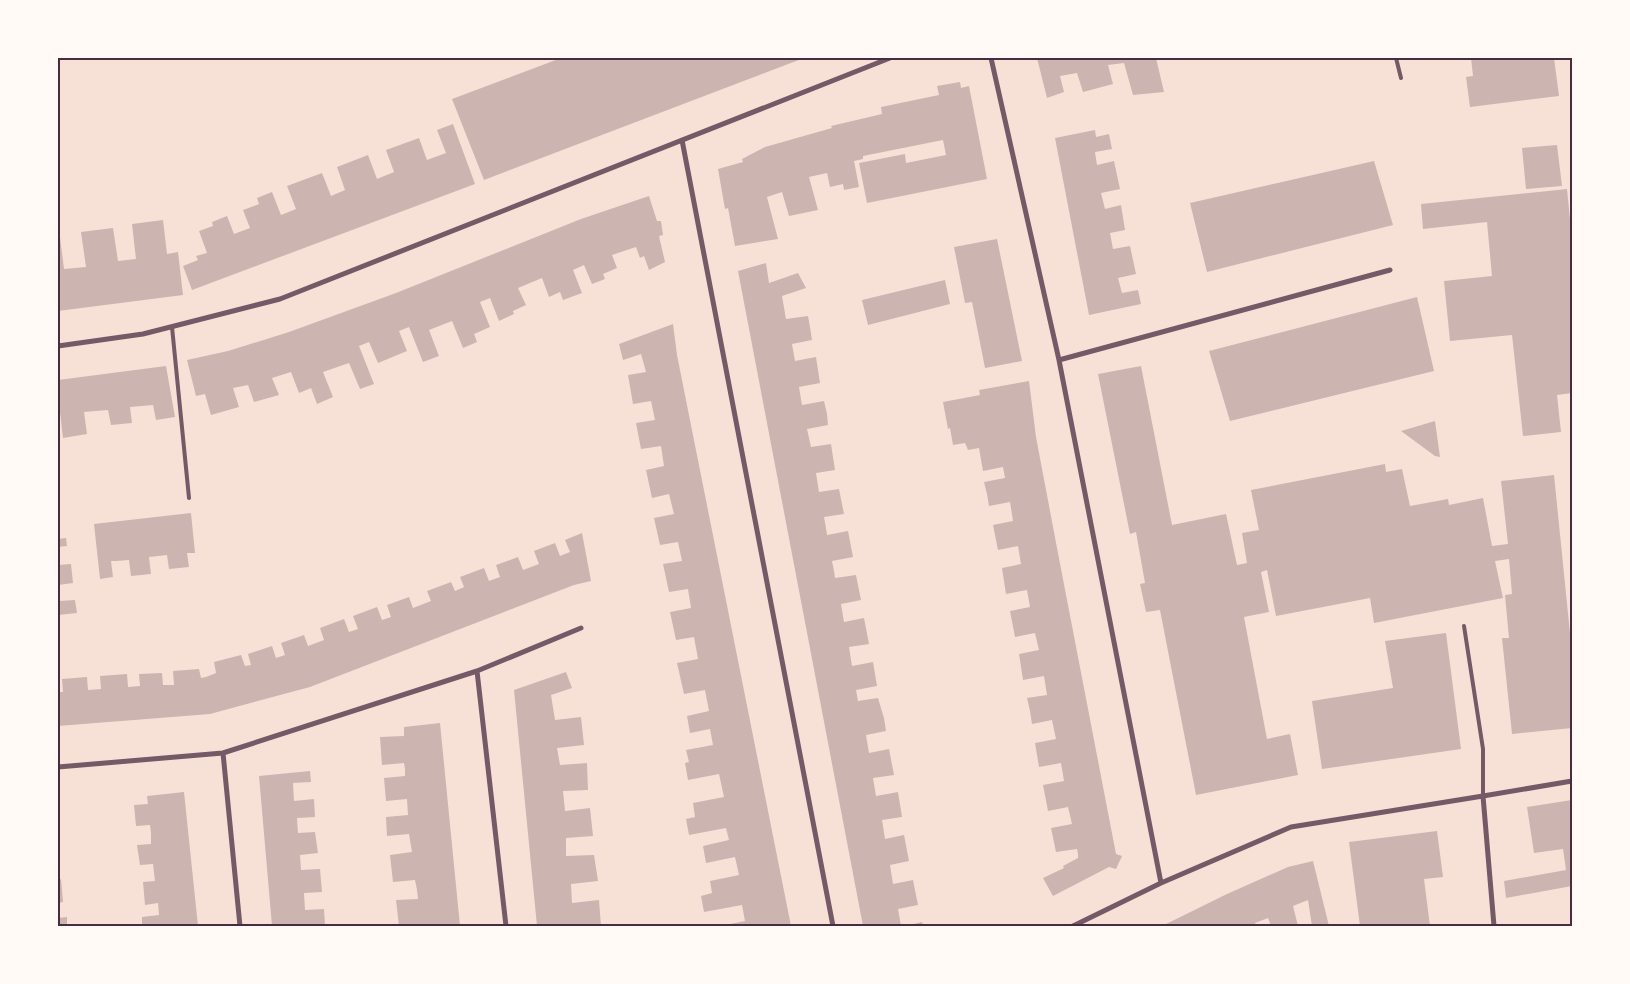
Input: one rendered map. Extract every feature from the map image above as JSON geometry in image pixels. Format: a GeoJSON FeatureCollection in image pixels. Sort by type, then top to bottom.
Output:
{"type":"FeatureCollection","features":[{"type":"Feature","properties":{"kind":"street"},"geometry":{"type":"LineString","coordinates":[[58,346],[143,334],[280,299],[890,58]]}},
{"type":"Feature","properties":{"kind":"street"},"geometry":{"type":"LineString","coordinates":[[991,58],[1058,360],[1162,883]]}},
{"type":"Feature","properties":{"kind":"street"},"geometry":{"type":"LineString","coordinates":[[682,140],[833,926]]}},
{"type":"Feature","properties":{"kind":"street"},"geometry":{"type":"LineString","coordinates":[[1058,360],[1390,270]]}},
{"type":"Feature","properties":{"kind":"street"},"geometry":{"type":"LineString","coordinates":[[58,767],[223,753],[477,671],[581,628]]}},
{"type":"Feature","properties":{"kind":"street"},"geometry":{"type":"LineString","coordinates":[[477,671],[506,926]]}},
{"type":"Feature","properties":{"kind":"street"},"geometry":{"type":"LineString","coordinates":[[223,753],[240,926]]}},
{"type":"Feature","properties":{"kind":"street"},"geometry":{"type":"LineString","coordinates":[[1073,926],[1162,883],[1291,827],[1572,781]]}},
{"type":"Feature","properties":{"kind":"street"},"geometry":{"type":"LineString","coordinates":[[1483,796],[1494,926]]}},
{"type":"Feature","properties":{"kind":"lane"},"geometry":{"type":"LineString","coordinates":[[1396,58],[1401,78]]}},
{"type":"Feature","properties":{"kind":"lane"},"geometry":{"type":"LineString","coordinates":[[172,327],[189,498]]}},
{"type":"Feature","properties":{"kind":"lane"},"geometry":{"type":"LineString","coordinates":[[1464,626],[1484,749],[1483,796]]}},
{"type":"Feature","properties":{"kind":"building"},"geometry":{"type":"Polygon","coordinates":[[[561,58],[804,58],[484,180],[452,99],[561,58]]]}},
{"type":"Feature","properties":{"kind":"building"},"geometry":{"type":"Polygon","coordinates":[[[1037,58],[1156,58],[1164,92],[1133,95],[1124,63],[1108,65],[1113,84],[1083,92],[1077,73],[1060,76],[1064,92],[1047,98],[1037,58]]]}},
{"type":"Feature","properties":{"kind":"building"},"geometry":{"type":"Polygon","coordinates":[[[1471,58],[1554,58],[1559,96],[1470,107],[1466,77],[1473,76],[1471,58]]]}},
{"type":"Feature","properties":{"kind":"building"},"geometry":{"type":"Polygon","coordinates":[[[960,82],[961,88],[969,86],[987,179],[867,203],[859,163],[905,154],[906,163],[946,155],[943,140],[863,156],[863,159],[854,161],[859,187],[844,190],[843,184],[830,187],[827,173],[809,177],[818,210],[789,216],[782,192],[767,197],[778,239],[735,246],[728,208],[725,209],[718,169],[743,162],[742,159],[765,147],[832,128],[831,126],[882,114],[881,107],[939,95],[937,86],[960,82]]]}},
{"type":"Feature","properties":{"kind":"building"},"geometry":{"type":"Polygon","coordinates":[[[453,124],[475,184],[192,290],[183,266],[198,260],[196,256],[207,253],[199,231],[213,226],[212,222],[227,216],[234,234],[250,228],[243,210],[259,204],[257,198],[272,192],[281,215],[296,209],[287,186],[322,173],[331,196],[345,190],[337,167],[368,155],[377,179],[394,172],[386,150],[419,138],[427,160],[446,153],[437,130],[453,124]]]}},
{"type":"Feature","properties":{"kind":"building"},"geometry":{"type":"Polygon","coordinates":[[[1095,130],[1096,137],[1109,134],[1112,149],[1095,152],[1097,165],[1114,161],[1120,189],[1101,193],[1105,209],[1121,205],[1125,230],[1110,233],[1113,249],[1130,246],[1136,274],[1118,278],[1122,293],[1138,290],[1141,304],[1089,315],[1055,138],[1095,130]]]}},
{"type":"Feature","properties":{"kind":"building"},"geometry":{"type":"Polygon","coordinates":[[[1557,145],[1562,186],[1526,189],[1522,148],[1557,145]]]}},
{"type":"Feature","properties":{"kind":"building"},"geometry":{"type":"Polygon","coordinates":[[[1374,161],[1393,225],[1207,272],[1190,203],[1374,161]]]}},
{"type":"Feature","properties":{"kind":"building"},"geometry":{"type":"Polygon","coordinates":[[[1567,189],[1572,240],[1572,393],[1557,395],[1561,432],[1523,436],[1512,335],[1450,341],[1444,281],[1492,276],[1487,222],[1423,229],[1421,204],[1567,189]]]}},
{"type":"Feature","properties":{"kind":"building"},"geometry":{"type":"Polygon","coordinates":[[[649,196],[657,221],[661,221],[663,235],[659,236],[665,262],[649,270],[644,256],[640,258],[636,247],[612,255],[617,268],[603,274],[605,279],[592,284],[584,265],[573,270],[582,293],[563,300],[560,292],[549,297],[542,278],[518,288],[526,305],[513,311],[514,314],[499,321],[490,298],[480,302],[490,327],[474,334],[477,342],[463,348],[452,321],[429,330],[439,356],[423,362],[409,327],[399,331],[407,351],[378,363],[369,342],[359,346],[374,384],[360,389],[349,363],[323,372],[333,397],[317,404],[311,388],[299,393],[291,372],[272,378],[279,395],[254,402],[248,385],[233,388],[239,407],[211,415],[205,394],[196,396],[187,360],[228,351],[289,332],[396,293],[581,219],[649,196]]]}},
{"type":"Feature","properties":{"kind":"building"},"geometry":{"type":"Polygon","coordinates":[[[163,220],[167,254],[178,252],[183,295],[58,311],[58,238],[60,237],[64,269],[86,267],[81,232],[113,228],[118,261],[136,259],[132,224],[163,220]]]}},
{"type":"Feature","properties":{"kind":"building"},"geometry":{"type":"Polygon","coordinates":[[[997,239],[1022,361],[985,368],[972,302],[965,303],[954,247],[997,239]]]}},
{"type":"Feature","properties":{"kind":"building"},"geometry":{"type":"Polygon","coordinates":[[[766,263],[769,283],[798,273],[806,288],[782,296],[786,319],[808,316],[812,340],[792,344],[795,361],[816,357],[820,383],[799,387],[802,405],[824,401],[827,414],[828,425],[807,429],[811,447],[831,444],[835,470],[816,473],[819,492],[839,489],[844,514],[824,517],[827,535],[848,531],[853,557],[832,561],[835,578],[856,575],[861,600],[841,604],[844,622],[864,618],[869,644],[849,647],[852,666],[873,662],[877,686],[856,690],[858,701],[878,698],[884,718],[886,731],[866,735],[869,753],[889,749],[894,775],[873,778],[876,796],[898,792],[902,817],[882,820],[885,839],[904,835],[909,861],[890,865],[893,884],[913,880],[918,905],[898,909],[901,926],[863,926],[738,271],[766,263]]]}},
{"type":"Feature","properties":{"kind":"building"},"geometry":{"type":"Polygon","coordinates":[[[945,280],[950,304],[868,325],[862,300],[945,280]]]}},
{"type":"Feature","properties":{"kind":"building"},"geometry":{"type":"Polygon","coordinates":[[[1417,297],[1434,371],[1230,421],[1209,351],[1417,297]]]}},
{"type":"Feature","properties":{"kind":"building"},"geometry":{"type":"Polygon","coordinates":[[[673,324],[677,355],[791,926],[721,926],[745,921],[742,905],[704,912],[701,896],[712,893],[710,881],[739,875],[735,857],[706,863],[703,846],[729,840],[726,828],[689,835],[686,819],[695,817],[693,803],[724,797],[719,774],[688,780],[685,763],[689,762],[686,750],[713,745],[710,729],[690,733],[687,716],[709,711],[705,690],[684,694],[677,663],[698,659],[694,637],[676,640],[670,612],[691,608],[688,589],[669,592],[663,564],[682,561],[678,542],[660,545],[654,518],[674,514],[669,494],[652,498],[646,470],[664,466],[661,446],[641,449],[636,423],[655,420],[651,401],[633,404],[628,375],[646,372],[641,354],[623,360],[619,344],[673,324]]]}},
{"type":"Feature","properties":{"kind":"building"},"geometry":{"type":"Polygon","coordinates":[[[166,366],[175,417],[156,420],[153,405],[130,407],[132,423],[111,425],[108,410],[84,412],[87,434],[63,438],[60,412],[58,412],[58,380],[166,366]]]}},
{"type":"Feature","properties":{"kind":"building"},"geometry":{"type":"Polygon","coordinates":[[[1141,366],[1172,525],[1226,514],[1237,565],[1247,563],[1242,533],[1259,530],[1251,490],[1385,464],[1386,472],[1402,469],[1410,506],[1448,499],[1449,505],[1483,498],[1492,546],[1508,544],[1501,481],[1554,475],[1572,653],[1572,728],[1512,734],[1502,638],[1509,638],[1505,595],[1512,594],[1509,559],[1495,561],[1503,598],[1374,623],[1370,598],[1276,616],[1267,570],[1261,572],[1269,612],[1244,617],[1267,739],[1290,734],[1298,775],[1196,795],[1160,610],[1146,612],[1140,584],[1145,583],[1136,532],[1130,534],[1098,374],[1141,366]]]}},
{"type":"Feature","properties":{"kind":"building"},"geometry":{"type":"Polygon","coordinates":[[[1029,381],[1036,437],[1116,854],[1122,856],[1116,869],[1109,867],[1053,896],[1043,878],[1064,868],[1063,866],[1078,858],[1078,854],[1077,849],[1056,852],[1051,828],[1072,824],[1068,807],[1048,811],[1043,785],[1064,781],[1061,763],[1039,767],[1035,743],[1056,739],[1052,720],[1032,724],[1027,698],[1047,695],[1044,676],[1023,680],[1019,654],[1039,650],[1035,633],[1015,637],[1010,611],[1030,607],[1027,590],[1006,594],[1002,568],[1021,564],[1018,546],[998,550],[993,525],[1013,521],[1010,502],[989,506],[984,482],[1005,478],[1003,467],[983,471],[979,448],[968,450],[965,443],[953,445],[943,402],[980,395],[979,390],[1029,381]]]}},
{"type":"Feature","properties":{"kind":"building"},"geometry":{"type":"Polygon","coordinates":[[[1435,421],[1440,457],[1435,456],[1401,431],[1435,421]]]}},
{"type":"Feature","properties":{"kind":"building"},"geometry":{"type":"Polygon","coordinates":[[[191,513],[195,553],[187,553],[189,567],[169,569],[167,555],[149,557],[151,574],[131,576],[129,560],[111,561],[113,577],[100,579],[94,524],[191,513]]]}},
{"type":"Feature","properties":{"kind":"building"},"geometry":{"type":"Polygon","coordinates":[[[582,533],[591,581],[574,585],[310,687],[210,714],[58,726],[58,692],[63,692],[62,679],[87,677],[88,690],[101,689],[100,676],[127,674],[128,687],[140,686],[139,674],[162,673],[163,685],[174,685],[173,671],[199,669],[201,678],[206,677],[216,673],[214,662],[241,655],[245,666],[251,665],[248,654],[272,646],[276,658],[285,655],[281,643],[304,635],[308,646],[324,640],[320,628],[344,619],[349,632],[358,629],[353,616],[377,607],[382,620],[391,617],[387,605],[409,597],[413,608],[431,601],[427,591],[451,582],[455,591],[464,587],[460,577],[484,568],[489,581],[500,577],[496,565],[518,557],[523,570],[539,564],[534,551],[555,543],[560,556],[570,552],[565,540],[582,533]]]}},
{"type":"Feature","properties":{"kind":"building"},"geometry":{"type":"Polygon","coordinates":[[[66,538],[67,546],[58,547],[58,539],[66,538]]]}},
{"type":"Feature","properties":{"kind":"building"},"geometry":{"type":"Polygon","coordinates":[[[71,564],[73,583],[58,585],[58,565],[71,564]]]}},
{"type":"Feature","properties":{"kind":"building"},"geometry":{"type":"Polygon","coordinates":[[[59,595],[59,601],[75,600],[77,613],[58,615],[59,595]]]}},
{"type":"Feature","properties":{"kind":"building"},"geometry":{"type":"Polygon","coordinates":[[[1446,633],[1461,749],[1322,769],[1312,701],[1393,688],[1385,641],[1446,633]]]}},
{"type":"Feature","properties":{"kind":"building"},"geometry":{"type":"Polygon","coordinates":[[[566,672],[572,688],[551,695],[555,720],[581,717],[584,745],[557,748],[560,765],[587,763],[588,790],[563,791],[565,811],[590,808],[593,836],[566,838],[566,856],[594,855],[598,881],[571,884],[572,903],[599,900],[601,926],[537,926],[514,690],[566,672]]]}},
{"type":"Feature","properties":{"kind":"building"},"geometry":{"type":"Polygon","coordinates":[[[440,723],[460,926],[420,926],[420,924],[399,926],[396,900],[418,899],[415,880],[393,882],[390,855],[412,852],[409,834],[387,836],[386,817],[408,815],[407,799],[386,801],[384,778],[405,776],[405,769],[404,763],[382,765],[380,737],[404,736],[404,727],[440,723]]]}},
{"type":"Feature","properties":{"kind":"building"},"geometry":{"type":"Polygon","coordinates":[[[310,771],[311,782],[293,783],[294,801],[314,799],[315,817],[297,818],[298,833],[315,832],[318,853],[300,855],[301,870],[320,869],[322,892],[304,893],[305,910],[324,909],[325,926],[272,926],[259,776],[310,771]]]}},
{"type":"Feature","properties":{"kind":"building"},"geometry":{"type":"Polygon","coordinates":[[[184,792],[198,926],[142,926],[142,917],[159,915],[158,903],[145,905],[143,882],[155,881],[153,864],[140,865],[137,845],[151,844],[151,833],[150,825],[136,826],[134,805],[148,804],[147,796],[184,792]]]}},
{"type":"Feature","properties":{"kind":"building"},"geometry":{"type":"Polygon","coordinates":[[[1572,800],[1572,886],[1506,898],[1504,881],[1566,870],[1563,849],[1534,853],[1527,807],[1572,800]]]}},
{"type":"Feature","properties":{"kind":"building"},"geometry":{"type":"Polygon","coordinates":[[[1437,831],[1443,877],[1424,879],[1430,926],[1360,926],[1349,842],[1437,831]]]}},
{"type":"Feature","properties":{"kind":"building"},"geometry":{"type":"Polygon","coordinates":[[[1313,861],[1329,926],[1312,926],[1308,900],[1293,906],[1298,926],[1271,926],[1268,918],[1255,923],[1256,926],[1162,926],[1288,867],[1313,861]]]}},
{"type":"Feature","properties":{"kind":"building"},"geometry":{"type":"Polygon","coordinates":[[[61,879],[63,902],[58,903],[58,880],[61,879]]]}},
{"type":"Feature","properties":{"kind":"building"},"geometry":{"type":"Polygon","coordinates":[[[67,917],[67,926],[58,926],[58,918],[67,917]]]}},
{"type":"Feature","properties":{"kind":"building"},"geometry":{"type":"Polygon","coordinates":[[[922,922],[923,926],[905,926],[922,922]]]}}]}
